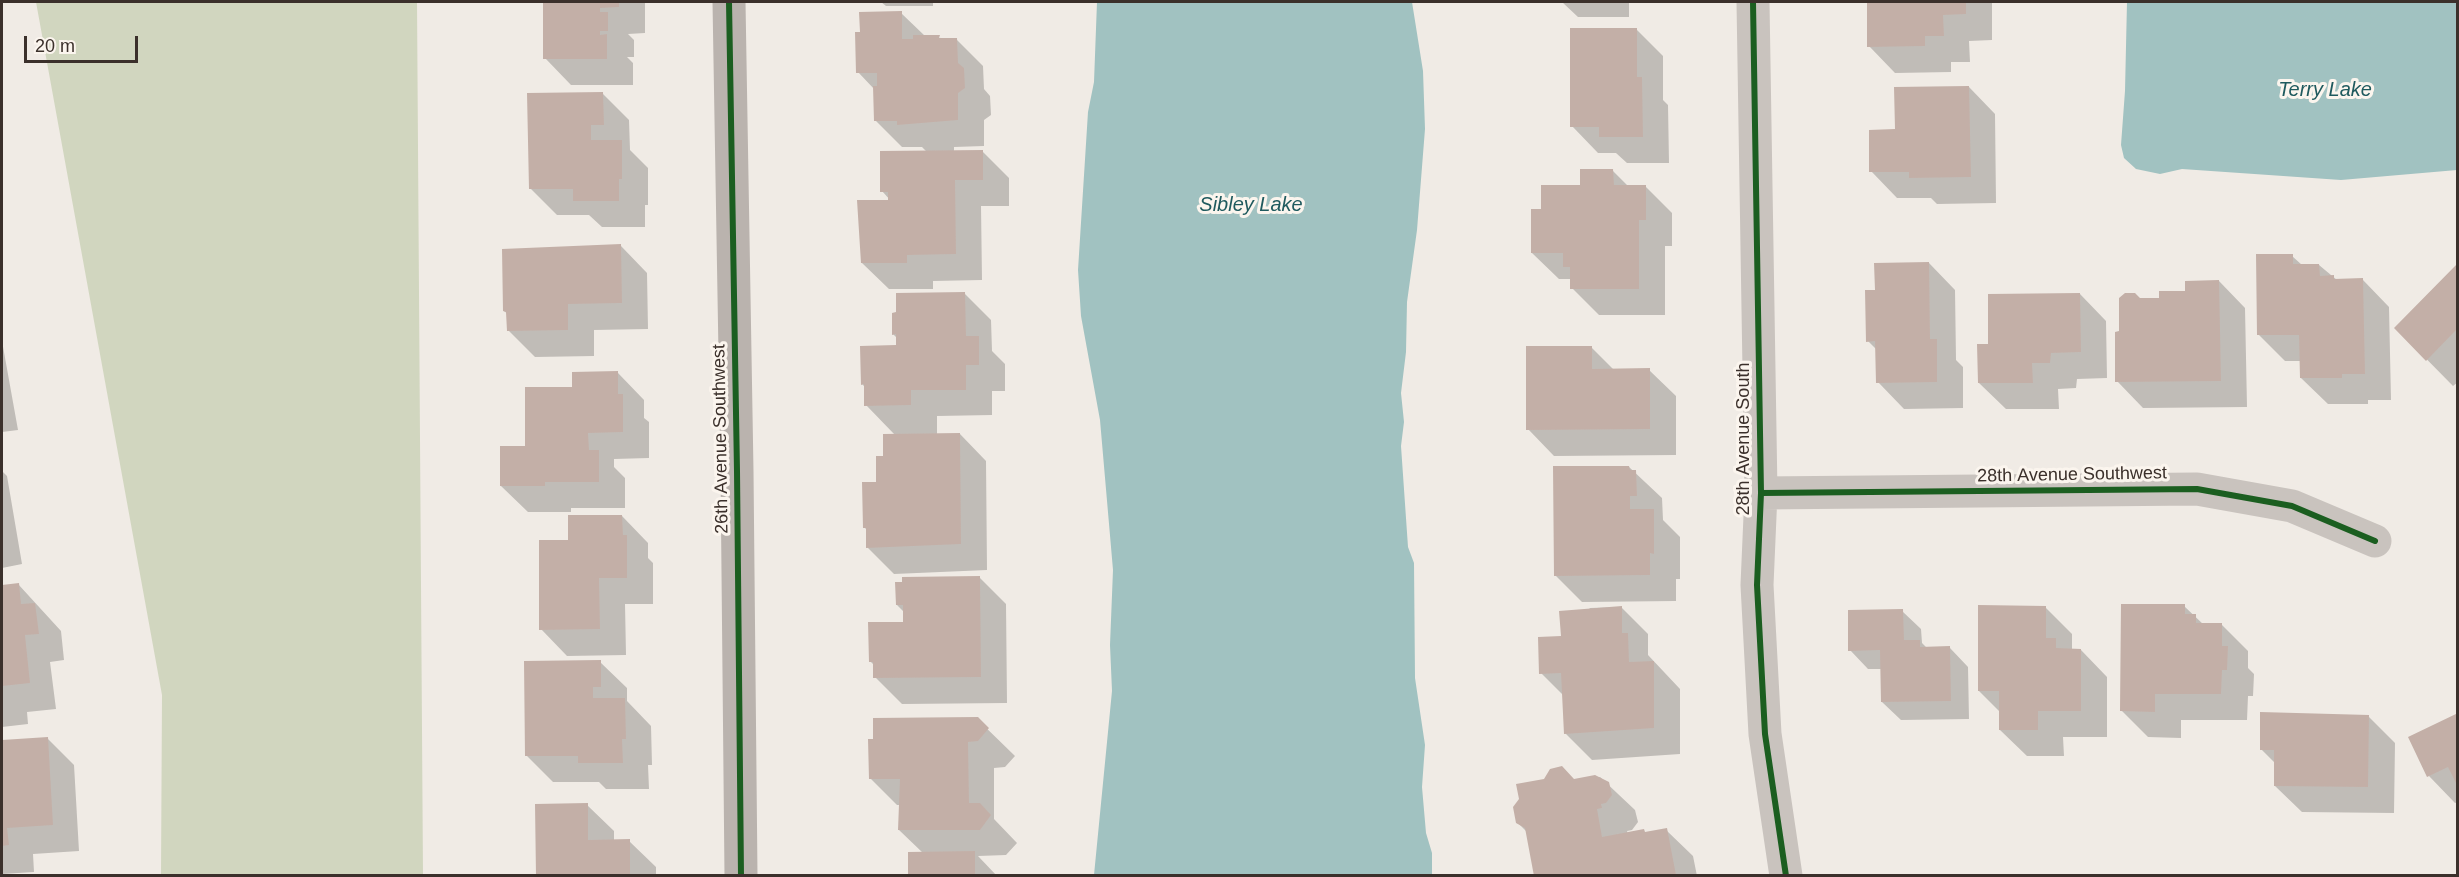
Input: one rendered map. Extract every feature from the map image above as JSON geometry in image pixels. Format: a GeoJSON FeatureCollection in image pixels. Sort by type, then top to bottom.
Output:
{"type":"FeatureCollection","features":[{"type":"Feature","properties":{"kind":"street","name":"26th Avenue Southwest"},"geometry":{"type":"LineString","coordinates":[[729,2],[741,876]]}},
{"type":"Feature","properties":{"kind":"street","name":"28th Avenue South"},"geometry":{"type":"LineString","coordinates":[[1754,2],[1761,493],[1756,585],[1765,734],[1786,876]]}},
{"type":"Feature","properties":{"kind":"street","name":"28th Avenue Southwest"},"geometry":{"type":"LineString","coordinates":[[1761,493],[2197,489],[2292,506],[2376,541]]}},
{"type":"Feature","properties":{"kind":"green space"},"geometry":{"type":"Polygon","coordinates":[[[36,2],[417,2],[423,875],[161,875],[162,695],[36,2]]]}},
{"type":"Feature","properties":{"kind":"water","name":"Sibley Lake"},"geometry":{"type":"Polygon","coordinates":[[[1097,2],[1412,2],[1423,71],[1425,129],[1417,230],[1407,302],[1406,352],[1401,393],[1404,422],[1401,446],[1408,547],[1414,563],[1415,678],[1425,745],[1422,787],[1426,833],[1432,853],[1432,875],[1094,875],[1112,691],[1110,645],[1113,570],[1100,420],[1081,316],[1078,270],[1088,112],[1094,82],[1097,2]]]}},
{"type":"Feature","properties":{"kind":"water","name":"Terry Lake"},"geometry":{"type":"Polygon","coordinates":[[[2127,2],[2457,2],[2457,170],[2341,180],[2182,169],[2160,174],[2136,169],[2124,158],[2121,145],[2127,2]]]}},
{"type":"Feature","properties":{"kind":"building"},"geometry":{"type":"Polygon","coordinates":[[[543,2],[619,2],[619,7],[600,8],[600,12],[608,12],[608,31],[600,31],[600,35],[607,34],[607,59],[543,59],[543,2]]]}},
{"type":"Feature","properties":{"kind":"building"},"geometry":{"type":"Polygon","coordinates":[[[1867,2],[1966,2],[1966,14],[1943,15],[1944,36],[1925,36],[1925,46],[1867,47],[1867,2]]]}},
{"type":"Feature","properties":{"kind":"building"},"geometry":{"type":"Polygon","coordinates":[[[902,11],[902,39],[913,39],[913,35],[940,35],[939,38],[957,38],[958,63],[964,68],[965,88],[958,93],[958,120],[897,125],[897,121],[874,121],[873,86],[877,86],[877,73],[856,73],[855,32],[860,32],[859,12],[902,11]]]}},
{"type":"Feature","properties":{"kind":"building"},"geometry":{"type":"Polygon","coordinates":[[[1570,28],[1637,28],[1637,77],[1642,77],[1643,137],[1599,137],[1599,127],[1570,127],[1570,28]]]}},
{"type":"Feature","properties":{"kind":"building"},"geometry":{"type":"Polygon","coordinates":[[[1969,86],[1971,177],[1909,178],[1909,172],[1869,172],[1869,130],[1895,129],[1894,87],[1969,86]]]}},
{"type":"Feature","properties":{"kind":"building"},"geometry":{"type":"Polygon","coordinates":[[[603,92],[604,125],[591,125],[591,140],[622,140],[622,179],[619,179],[619,201],[573,201],[573,189],[529,189],[527,93],[603,92]]]}},
{"type":"Feature","properties":{"kind":"building"},"geometry":{"type":"Polygon","coordinates":[[[983,150],[983,180],[955,180],[956,254],[907,255],[907,263],[861,263],[857,200],[888,200],[888,192],[880,192],[880,151],[983,150]]]}},
{"type":"Feature","properties":{"kind":"building"},"geometry":{"type":"Polygon","coordinates":[[[1580,169],[1613,169],[1614,185],[1646,185],[1646,220],[1639,220],[1639,289],[1570,289],[1570,267],[1563,267],[1563,253],[1531,253],[1531,209],[1541,209],[1541,185],[1580,185],[1580,169]]]}},
{"type":"Feature","properties":{"kind":"building"},"geometry":{"type":"Polygon","coordinates":[[[621,244],[622,303],[568,304],[568,330],[507,331],[506,312],[503,311],[502,249],[621,244]]]}},
{"type":"Feature","properties":{"kind":"building"},"geometry":{"type":"Polygon","coordinates":[[[2256,254],[2293,254],[2293,264],[2319,264],[2320,276],[2334,275],[2334,279],[2363,278],[2365,374],[2342,374],[2342,378],[2300,378],[2299,335],[2257,335],[2256,254]]]}},
{"type":"Feature","properties":{"kind":"building"},"geometry":{"type":"Polygon","coordinates":[[[1929,262],[1930,339],[1937,339],[1937,382],[1876,383],[1875,341],[1866,342],[1865,290],[1875,290],[1874,263],[1929,262]]]}},
{"type":"Feature","properties":{"kind":"building"},"geometry":{"type":"Polygon","coordinates":[[[2458,263],[2458,328],[2426,361],[2394,328],[2458,263]]]}},
{"type":"Feature","properties":{"kind":"building"},"geometry":{"type":"Polygon","coordinates":[[[2219,280],[2221,381],[2115,382],[2115,332],[2119,331],[2119,298],[2125,293],[2135,293],[2140,298],[2159,298],[2159,291],[2185,291],[2185,281],[2219,280]]]}},
{"type":"Feature","properties":{"kind":"building"},"geometry":{"type":"Polygon","coordinates":[[[965,292],[966,336],[979,336],[979,365],[966,365],[966,390],[911,390],[911,405],[864,406],[860,346],[896,345],[896,334],[892,335],[892,313],[896,312],[896,293],[965,292]]]}},
{"type":"Feature","properties":{"kind":"building"},"geometry":{"type":"Polygon","coordinates":[[[2080,293],[2081,352],[2051,353],[2050,363],[2032,363],[2033,383],[1978,383],[1977,344],[1988,344],[1988,294],[2080,293]]]}},
{"type":"Feature","properties":{"kind":"building"},"geometry":{"type":"Polygon","coordinates":[[[1526,346],[1592,346],[1592,369],[1650,368],[1650,429],[1526,430],[1526,346]]]}},
{"type":"Feature","properties":{"kind":"building"},"geometry":{"type":"Polygon","coordinates":[[[618,371],[618,394],[623,394],[623,432],[588,433],[589,450],[599,450],[599,482],[545,482],[545,486],[500,486],[500,446],[525,446],[525,387],[572,387],[572,372],[618,371]]]}},
{"type":"Feature","properties":{"kind":"building"},"geometry":{"type":"Polygon","coordinates":[[[960,433],[961,544],[866,548],[862,482],[876,482],[876,456],[883,456],[883,434],[960,433]]]}},
{"type":"Feature","properties":{"kind":"building"},"geometry":{"type":"Polygon","coordinates":[[[1553,466],[1629,466],[1630,470],[1636,470],[1637,496],[1630,496],[1630,509],[1654,509],[1654,554],[1650,553],[1650,575],[1554,576],[1553,466]]]}},
{"type":"Feature","properties":{"kind":"building"},"geometry":{"type":"Polygon","coordinates":[[[568,515],[622,515],[623,535],[627,535],[627,578],[599,578],[600,629],[539,630],[539,540],[568,540],[568,515]]]}},
{"type":"Feature","properties":{"kind":"building"},"geometry":{"type":"Polygon","coordinates":[[[980,576],[981,677],[873,678],[873,662],[869,662],[868,622],[903,622],[903,605],[896,605],[895,582],[902,582],[902,577],[980,576]]]}},
{"type":"Feature","properties":{"kind":"building"},"geometry":{"type":"Polygon","coordinates":[[[19,583],[21,604],[35,603],[39,634],[25,635],[30,683],[2,686],[2,585],[19,583]]]}},
{"type":"Feature","properties":{"kind":"building"},"geometry":{"type":"Polygon","coordinates":[[[2121,604],[2185,604],[2185,614],[2196,614],[2196,623],[2222,623],[2222,646],[2228,646],[2227,670],[2222,670],[2221,694],[2155,694],[2155,712],[2120,711],[2121,604]]]}},
{"type":"Feature","properties":{"kind":"building"},"geometry":{"type":"Polygon","coordinates":[[[1978,605],[2046,606],[2046,638],[2056,638],[2056,648],[2081,649],[2081,711],[2038,711],[2038,730],[1999,730],[1999,691],[1978,691],[1978,605]]]}},
{"type":"Feature","properties":{"kind":"building"},"geometry":{"type":"Polygon","coordinates":[[[1622,606],[1622,633],[1628,633],[1629,662],[1654,661],[1654,728],[1564,734],[1561,673],[1539,674],[1538,637],[1561,636],[1559,611],[1622,606]]]}},
{"type":"Feature","properties":{"kind":"building"},"geometry":{"type":"Polygon","coordinates":[[[1903,609],[1904,640],[1920,640],[1920,647],[1950,646],[1951,701],[1881,702],[1880,650],[1848,651],[1848,610],[1903,609]]]}},
{"type":"Feature","properties":{"kind":"building"},"geometry":{"type":"Polygon","coordinates":[[[601,660],[601,687],[593,687],[593,698],[625,698],[626,739],[622,739],[623,763],[578,763],[578,756],[525,756],[524,661],[601,660]]]}},
{"type":"Feature","properties":{"kind":"building"},"geometry":{"type":"Polygon","coordinates":[[[2260,712],[2369,715],[2368,787],[2274,786],[2274,750],[2260,750],[2260,712]]]}},
{"type":"Feature","properties":{"kind":"building"},"geometry":{"type":"Polygon","coordinates":[[[2458,713],[2458,787],[2448,767],[2427,777],[2408,737],[2458,713]]]}},
{"type":"Feature","properties":{"kind":"building"},"geometry":{"type":"Polygon","coordinates":[[[978,717],[989,728],[978,741],[968,742],[969,803],[980,803],[991,815],[980,830],[898,830],[900,779],[869,779],[868,739],[873,739],[873,718],[978,717]]]}},
{"type":"Feature","properties":{"kind":"building"},"geometry":{"type":"Polygon","coordinates":[[[48,737],[53,825],[7,828],[9,845],[2,846],[2,740],[48,737]]]}},
{"type":"Feature","properties":{"kind":"building"},"geometry":{"type":"Polygon","coordinates":[[[1562,766],[1574,779],[1595,775],[1609,782],[1612,795],[1606,803],[1601,804],[1602,808],[1597,809],[1602,837],[1644,829],[1645,832],[1667,828],[1676,875],[1534,876],[1525,828],[1516,823],[1513,807],[1519,799],[1516,784],[1544,779],[1550,769],[1562,766]]]}},
{"type":"Feature","properties":{"kind":"building"},"geometry":{"type":"Polygon","coordinates":[[[588,803],[588,840],[630,839],[630,876],[536,876],[535,804],[588,803]]]}},
{"type":"Feature","properties":{"kind":"building"},"geometry":{"type":"Polygon","coordinates":[[[975,851],[975,876],[908,876],[908,852],[975,851]]]}},
{"type":"Feature","properties":{"kind":"cycle path"},"geometry":{"type":"LineString","coordinates":[[729,2],[741,876]]}},
{"type":"Feature","properties":{"kind":"cycle path"},"geometry":{"type":"LineString","coordinates":[[1753,2],[1761,493],[1757,585],[1765,734],[1786,876]]}},
{"type":"Feature","properties":{"kind":"cycle path"},"geometry":{"type":"LineString","coordinates":[[1761,493],[2197,489],[2292,506],[2375,541]]}}]}
